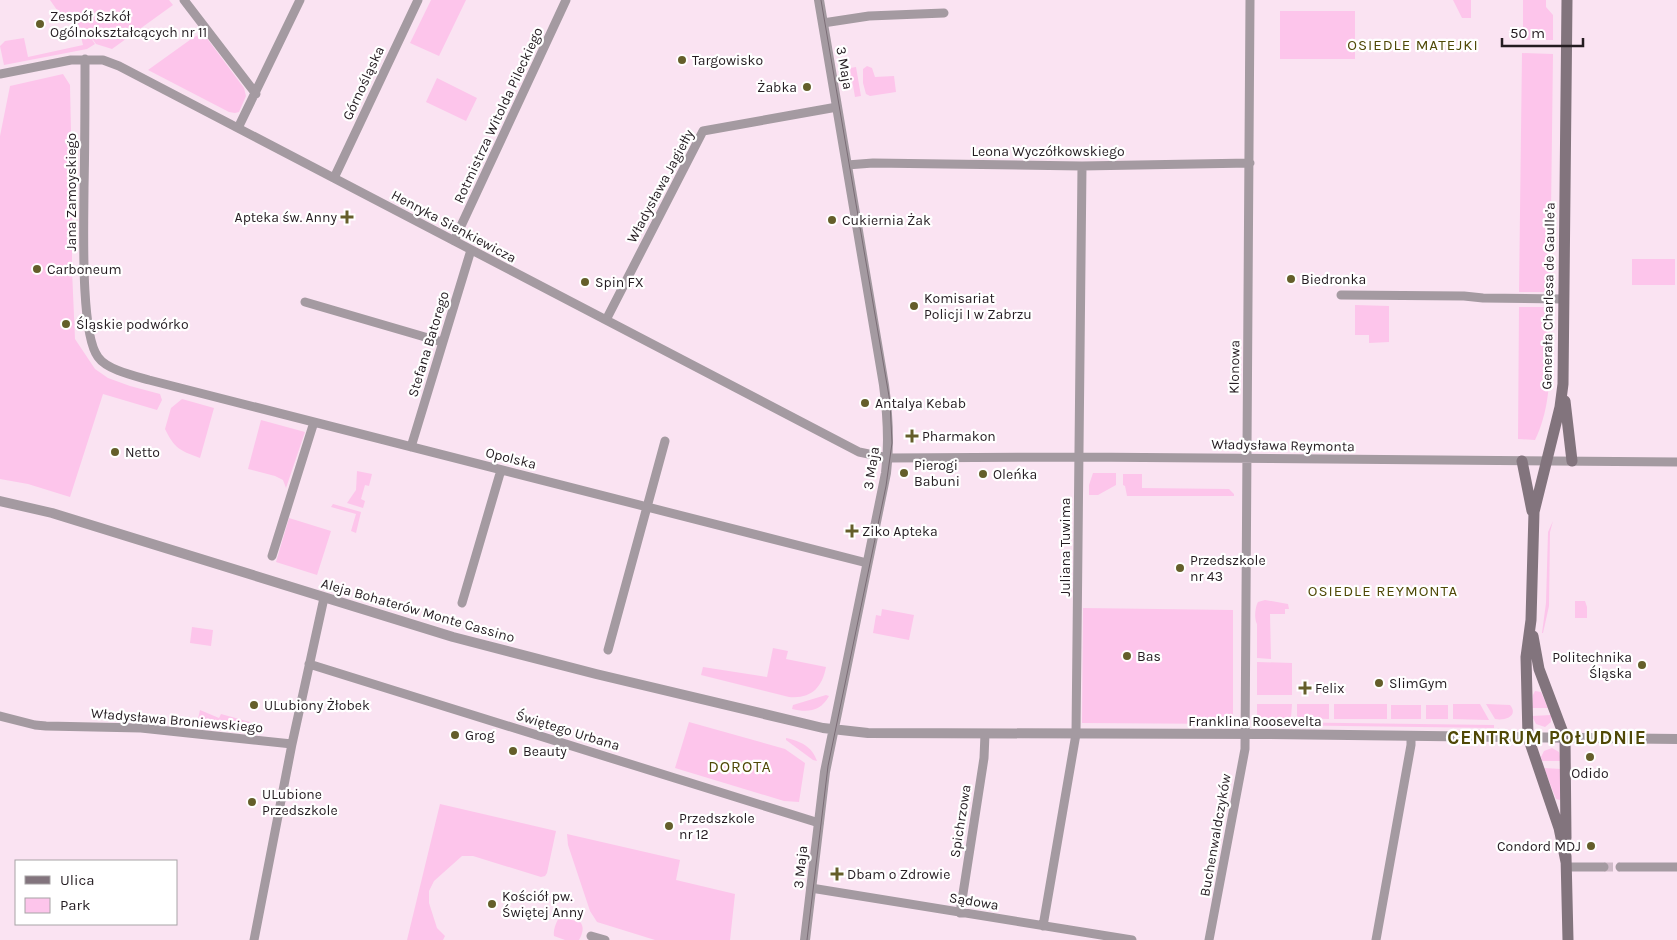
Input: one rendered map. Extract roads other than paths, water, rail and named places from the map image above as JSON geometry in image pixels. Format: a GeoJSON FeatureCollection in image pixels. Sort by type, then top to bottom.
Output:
{"type":"FeatureCollection","features":[{"type":"Feature","properties":{"kind":"main road","name":"Generała Charlesa de Gaulle'a"},"geometry":{"type":"LineString","coordinates":[[1566,864],[1559,828],[1528,737],[1526,657],[1532,620],[1533,520],[1537,496],[1560,407],[1563,384],[1567,0]]}},
{"type":"Feature","properties":{"kind":"main road"},"geometry":{"type":"LineString","coordinates":[[1563,384],[1572,461]]}},
{"type":"Feature","properties":{"kind":"main road"},"geometry":{"type":"LineString","coordinates":[[1522,461],[1533,520]]}},
{"type":"Feature","properties":{"kind":"main road","name":"Generała Charlesa de Gaulle'a"},"geometry":{"type":"LineString","coordinates":[[1532,620],[1539,669],[1565,738],[1568,940]]}},
{"type":"Feature","properties":{"kind":"street"},"geometry":{"type":"LineString","coordinates":[[184,0],[256,94]]}},
{"type":"Feature","properties":{"kind":"street"},"geometry":{"type":"LineString","coordinates":[[238,128],[300,0]]}},
{"type":"Feature","properties":{"kind":"street","name":"Górnośląska"},"geometry":{"type":"LineString","coordinates":[[334,178],[418,0]]}},
{"type":"Feature","properties":{"kind":"street","name":"Rotmistrza Witolda Pileckiego"},"geometry":{"type":"LineString","coordinates":[[454,241],[566,0]]}},
{"type":"Feature","properties":{"kind":"street","name":"3 Maja"},"geometry":{"type":"LineString","coordinates":[[805,940],[824,780],[888,458],[888,420],[884,384],[819,0]]}},
{"type":"Feature","properties":{"kind":"street","name":"Klonowa"},"geometry":{"type":"LineString","coordinates":[[1245,734],[1250,0]]}},
{"type":"Feature","properties":{"kind":"street"},"geometry":{"type":"LineString","coordinates":[[823,23],[869,16],[944,13]]}},
{"type":"Feature","properties":{"kind":"street","name":"Henryka Sienkiewicza"},"geometry":{"type":"LineString","coordinates":[[0,74],[85,59],[103,60],[119,66],[859,452],[888,458]]}},
{"type":"Feature","properties":{"kind":"street","name":"Jana Zamoyskiego"},"geometry":{"type":"LineString","coordinates":[[85,59],[84,271],[91,337],[98,358],[110,366],[149,380]]}},
{"type":"Feature","properties":{"kind":"street","name":"Władysława Jagiełły"},"geometry":{"type":"LineString","coordinates":[[606,320],[703,131],[837,107]]}},
{"type":"Feature","properties":{"kind":"street","name":"Leona Wyczółkowskiego"},"geometry":{"type":"LineString","coordinates":[[847,166],[873,163],[1082,166],[1250,163]]}},
{"type":"Feature","properties":{"kind":"street","name":"Juliana Tuwima"},"geometry":{"type":"LineString","coordinates":[[1043,926],[1076,734],[1082,166]]}},
{"type":"Feature","properties":{"kind":"street","name":"Stefana Batorego"},"geometry":{"type":"LineString","coordinates":[[411,447],[470,250]]}},
{"type":"Feature","properties":{"kind":"street"},"geometry":{"type":"LineString","coordinates":[[1341,295],[1564,299]]}},
{"type":"Feature","properties":{"kind":"street"},"geometry":{"type":"LineString","coordinates":[[306,302],[442,342]]}},
{"type":"Feature","properties":{"kind":"street","name":"Opolska"},"geometry":{"type":"LineString","coordinates":[[149,380],[867,563]]}},
{"type":"Feature","properties":{"kind":"street"},"geometry":{"type":"LineString","coordinates":[[272,556],[314,422]]}},
{"type":"Feature","properties":{"kind":"street"},"geometry":{"type":"LineString","coordinates":[[608,650],[665,441]]}},
{"type":"Feature","properties":{"kind":"street","name":"Władysława Reymonta"},"geometry":{"type":"LineString","coordinates":[[888,458],[1079,457],[1677,462]]}},
{"type":"Feature","properties":{"kind":"street"},"geometry":{"type":"LineString","coordinates":[[462,603],[501,470]]}},
{"type":"Feature","properties":{"kind":"street","name":"Aleja Bohaterów Monte Cassino"},"geometry":{"type":"LineString","coordinates":[[0,501],[52,513],[453,637],[675,693],[833,730]]}},
{"type":"Feature","properties":{"kind":"street"},"geometry":{"type":"LineString","coordinates":[[255,940],[292,744],[324,598]]}},
{"type":"Feature","properties":{"kind":"street","name":"Świętego Urbana"},"geometry":{"type":"LineString","coordinates":[[309,664],[819,823]]}},
{"type":"Feature","properties":{"kind":"street","name":"Władysława Broniewskiego"},"geometry":{"type":"LineString","coordinates":[[0,716],[35,725],[141,728],[292,744]]}},
{"type":"Feature","properties":{"kind":"street","name":"Franklina Roosevelta"},"geometry":{"type":"LineString","coordinates":[[833,730],[868,733],[1245,734],[1677,739]]}},
{"type":"Feature","properties":{"kind":"street","name":"Spichrzowa"},"geometry":{"type":"LineString","coordinates":[[960,913],[984,758],[985,734]]}},
{"type":"Feature","properties":{"kind":"street","name":"Buchenwaldczyków"},"geometry":{"type":"LineString","coordinates":[[1209,940],[1245,749],[1245,734]]}},
{"type":"Feature","properties":{"kind":"street"},"geometry":{"type":"LineString","coordinates":[[1376,940],[1411,736]]}},
{"type":"Feature","properties":{"kind":"street"},"geometry":{"type":"LineString","coordinates":[[1566,864],[1604,867]]}},
{"type":"Feature","properties":{"kind":"street"},"geometry":{"type":"LineString","coordinates":[[1620,867],[1677,867]]}},
{"type":"Feature","properties":{"kind":"street","name":"Sądowa"},"geometry":{"type":"LineString","coordinates":[[811,888],[1132,940]]}},
{"type":"Feature","properties":{"kind":"street"},"geometry":{"type":"LineString","coordinates":[[591,936],[605,940]]}},
{"type":"Feature","properties":{"kind":"tunnel"},"geometry":{"type":"LineString","coordinates":[[1604,867],[1620,867]]}},
{"type":"Feature","properties":{"kind":"tram line"},"geometry":{"type":"LineString","coordinates":[[807,940],[828,766],[886,486],[892,443],[890,402],[821,0]]}},
{"type":"Feature","properties":{"kind":"place","name":"Zespół Szkół Ogólnokształcących nr 11"},"geometry":{"type":"Point","coordinates":[40,24]}},
{"type":"Feature","properties":{"kind":"place","name":"Targowisko"},"geometry":{"type":"Point","coordinates":[682,60]}},
{"type":"Feature","properties":{"kind":"place","name":"Żabka"},"geometry":{"type":"Point","coordinates":[807,87]}},
{"type":"Feature","properties":{"kind":"place","name":"Apteka św. Anny"},"geometry":{"type":"Point","coordinates":[347,217]}},
{"type":"Feature","properties":{"kind":"place","name":"Cukiernia Żak"},"geometry":{"type":"Point","coordinates":[832,220]}},
{"type":"Feature","properties":{"kind":"place","name":"Carboneum"},"geometry":{"type":"Point","coordinates":[37,269]}},
{"type":"Feature","properties":{"kind":"place","name":"Biedronka"},"geometry":{"type":"Point","coordinates":[1291,279]}},
{"type":"Feature","properties":{"kind":"place","name":"Spin FX"},"geometry":{"type":"Point","coordinates":[585,282]}},
{"type":"Feature","properties":{"kind":"place","name":"Komisariat Policji I w Zabrzu"},"geometry":{"type":"Point","coordinates":[914,306]}},
{"type":"Feature","properties":{"kind":"place","name":"Śląskie podwórko"},"geometry":{"type":"Point","coordinates":[66,324]}},
{"type":"Feature","properties":{"kind":"place","name":"Antalya Kebab"},"geometry":{"type":"Point","coordinates":[865,403]}},
{"type":"Feature","properties":{"kind":"place","name":"Pharmakon"},"geometry":{"type":"Point","coordinates":[912,436]}},
{"type":"Feature","properties":{"kind":"place","name":"Netto"},"geometry":{"type":"Point","coordinates":[115,452]}},
{"type":"Feature","properties":{"kind":"place","name":"Pierogi Babuni"},"geometry":{"type":"Point","coordinates":[904,473]}},
{"type":"Feature","properties":{"kind":"place","name":"Oleńka"},"geometry":{"type":"Point","coordinates":[983,474]}},
{"type":"Feature","properties":{"kind":"place","name":"Ziko Apteka"},"geometry":{"type":"Point","coordinates":[852,531]}},
{"type":"Feature","properties":{"kind":"place","name":"Przedszkole nr 43"},"geometry":{"type":"Point","coordinates":[1180,568]}},
{"type":"Feature","properties":{"kind":"place","name":"Bas"},"geometry":{"type":"Point","coordinates":[1127,656]}},
{"type":"Feature","properties":{"kind":"place","name":"Politechnika Śląska"},"geometry":{"type":"Point","coordinates":[1642,665]}},
{"type":"Feature","properties":{"kind":"place","name":"SlimGym"},"geometry":{"type":"Point","coordinates":[1379,683]}},
{"type":"Feature","properties":{"kind":"place","name":"Felix"},"geometry":{"type":"Point","coordinates":[1305,688]}},
{"type":"Feature","properties":{"kind":"place","name":"ULubiony Żłobek"},"geometry":{"type":"Point","coordinates":[254,705]}},
{"type":"Feature","properties":{"kind":"place","name":"Grog"},"geometry":{"type":"Point","coordinates":[455,735]}},
{"type":"Feature","properties":{"kind":"place","name":"Beauty"},"geometry":{"type":"Point","coordinates":[513,751]}},
{"type":"Feature","properties":{"kind":"place","name":"Odido"},"geometry":{"type":"Point","coordinates":[1590,757]}},
{"type":"Feature","properties":{"kind":"place","name":"ULubione Przedszkole"},"geometry":{"type":"Point","coordinates":[252,802]}},
{"type":"Feature","properties":{"kind":"place","name":"Przedszkole nr 12"},"geometry":{"type":"Point","coordinates":[669,826]}},
{"type":"Feature","properties":{"kind":"place","name":"Condord MDJ"},"geometry":{"type":"Point","coordinates":[1591,846]}},
{"type":"Feature","properties":{"kind":"place","name":"Dbam o Zdrowie"},"geometry":{"type":"Point","coordinates":[837,874]}},
{"type":"Feature","properties":{"kind":"place","name":"Kościół pw. Świętej Anny"},"geometry":{"type":"Point","coordinates":[492,904]}},
{"type":"Feature","properties":{"kind":"district","name":"OSIEDLE MATEJKI"},"geometry":{"type":"Point","coordinates":[1413,45]}},
{"type":"Feature","properties":{"kind":"district","name":"OSIEDLE REYMONTA"},"geometry":{"type":"Point","coordinates":[1383,591]}},
{"type":"Feature","properties":{"kind":"district","name":"CENTRUM POŁUDNIE"},"geometry":{"type":"Point","coordinates":[1547,737]}},
{"type":"Feature","properties":{"kind":"district","name":"DOROTA"},"geometry":{"type":"Point","coordinates":[740,766]}}]}
